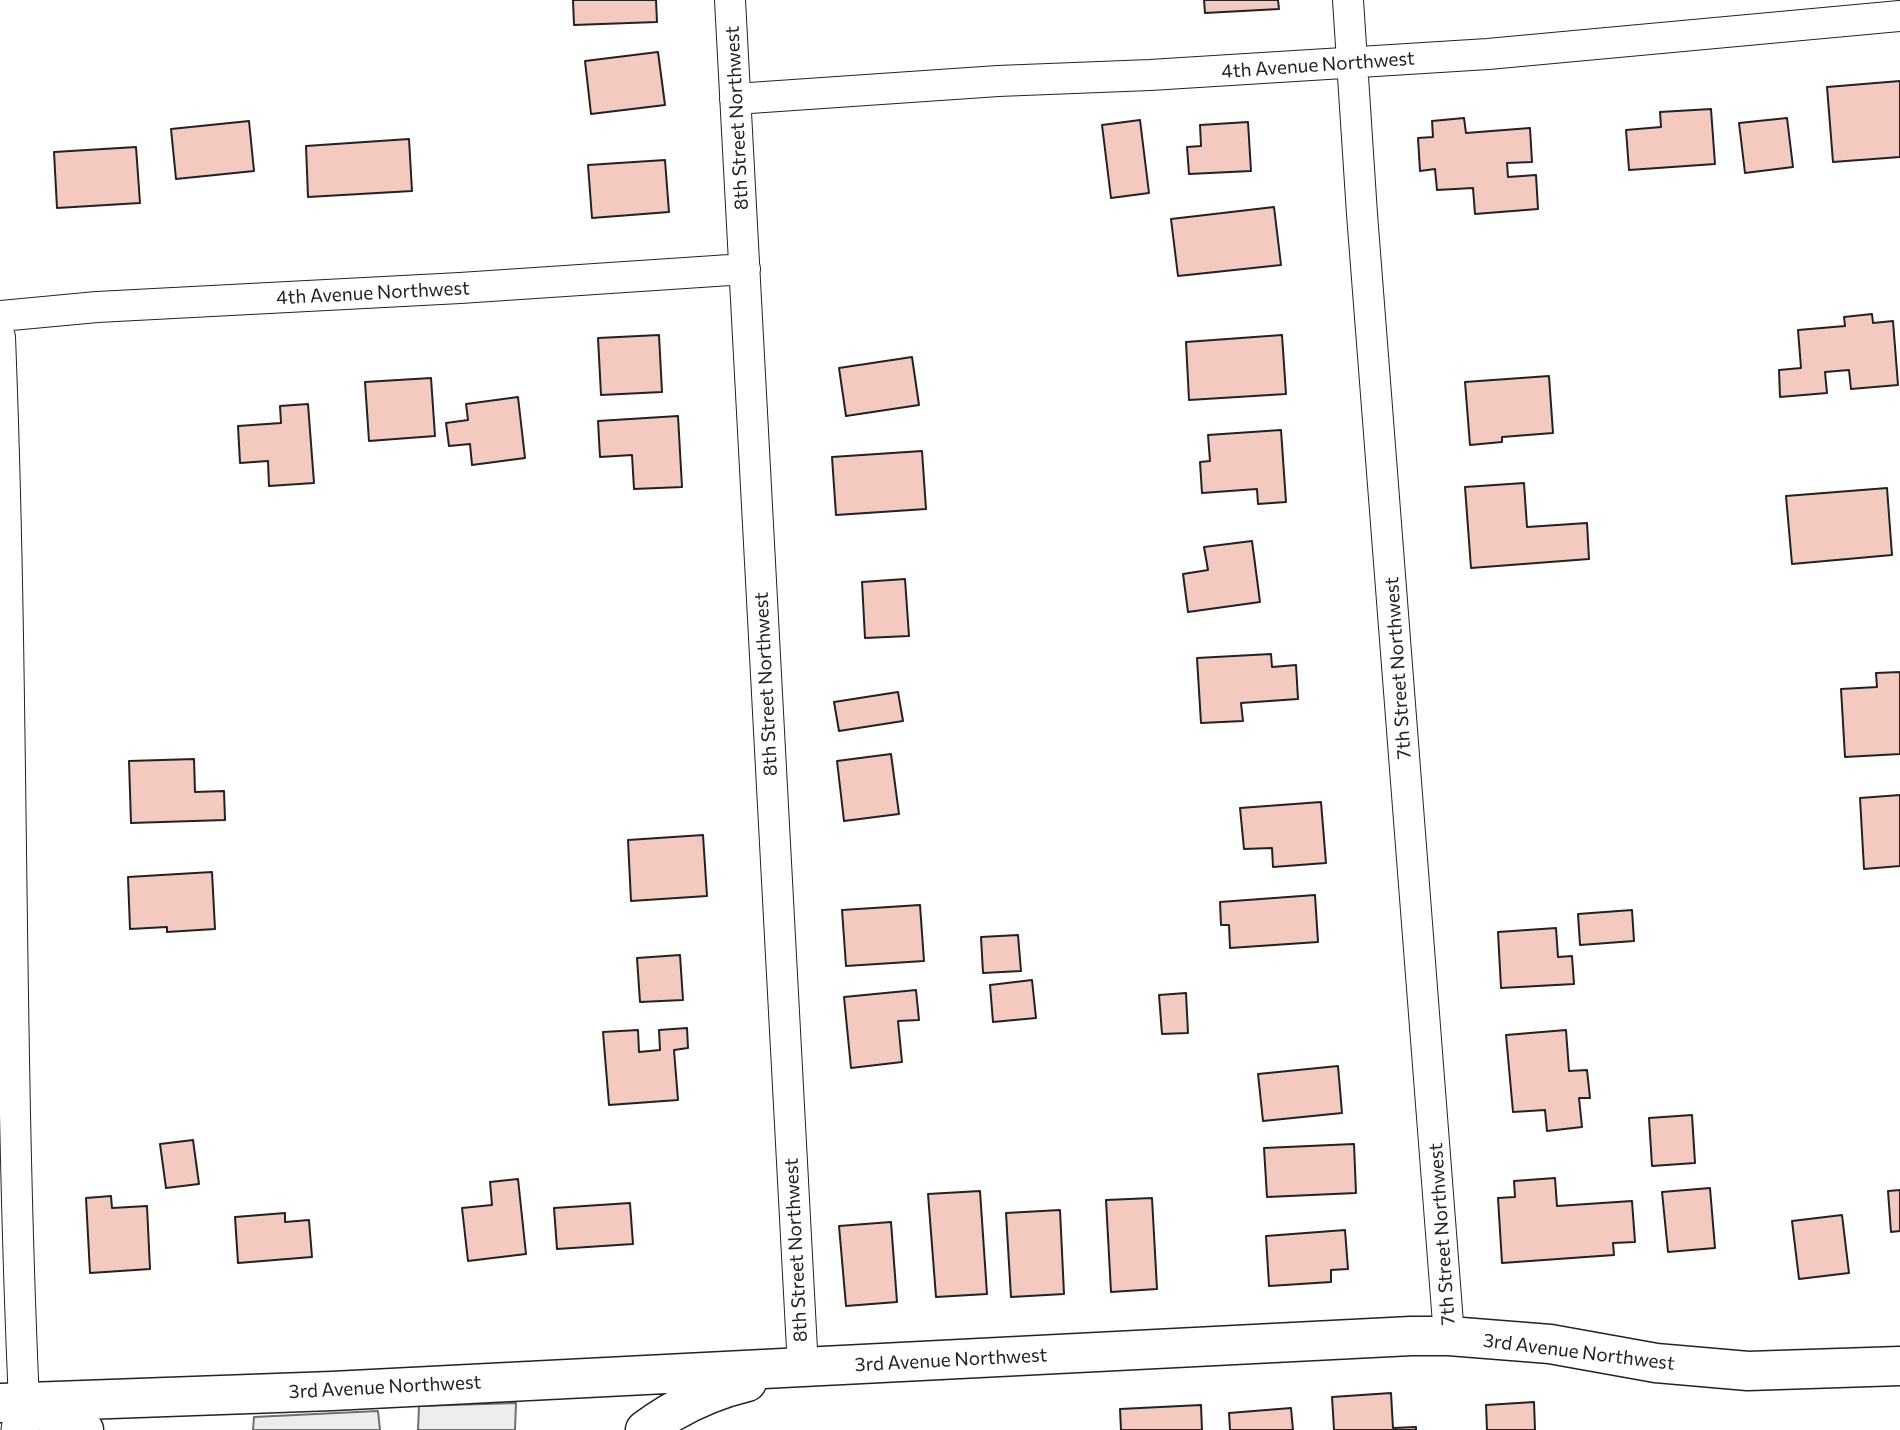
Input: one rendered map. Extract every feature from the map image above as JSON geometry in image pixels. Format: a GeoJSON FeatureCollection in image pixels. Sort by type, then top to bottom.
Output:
{"type":"FeatureCollection","features":[{"type":"Feature","properties":{"kind":"main road","name":"3rd Avenue Northwest"},"geometry":{"type":"LineString","coordinates":[[15,1411],[510,1381],[1449,1336],[1550,1344],[1656,1363],[1748,1371],[1900,1366]]}},
{"type":"Feature","properties":{"kind":"main road"},"geometry":{"type":"LineString","coordinates":[[645,1430],[670,1412],[722,1388],[803,1368]]}},
{"type":"Feature","properties":{"kind":"main road"},"geometry":{"type":"LineString","coordinates":[[15,1411],[84,1430]]}},
{"type":"Feature","properties":{"kind":"street","name":"8th Street Northwest"},"geometry":{"type":"LineString","coordinates":[[730,0],[803,1368]]}},
{"type":"Feature","properties":{"kind":"street","name":"7th Street Northwest"},"geometry":{"type":"LineString","coordinates":[[1348,0],[1362,214],[1449,1336]]}},
{"type":"Feature","properties":{"kind":"street","name":"4th Avenue Northwest"},"geometry":{"type":"LineString","coordinates":[[735,99],[998,81],[1488,54],[1900,16]]}},
{"type":"Feature","properties":{"kind":"street","name":"4th Avenue Northwest"},"geometry":{"type":"LineString","coordinates":[[0,316],[97,307],[446,289],[745,269]]}},
{"type":"Feature","properties":{"kind":"street"},"geometry":{"type":"LineString","coordinates":[[0,337],[5,478],[6,818],[18,1259],[15,1411]]}},
{"type":"Feature","properties":{"kind":"shaded area"},"geometry":{"type":"Polygon","coordinates":[[[516,1403],[515,1430],[418,1430],[419,1406],[516,1403]]]}},
{"type":"Feature","properties":{"kind":"shaded area"},"geometry":{"type":"Polygon","coordinates":[[[378,1411],[380,1430],[253,1430],[254,1417],[378,1411]]]}},
{"type":"Feature","properties":{"kind":"building"},"geometry":{"type":"Polygon","coordinates":[[[573,0],[656,0],[657,22],[574,25],[573,0]]]}},
{"type":"Feature","properties":{"kind":"building"},"geometry":{"type":"Polygon","coordinates":[[[1204,0],[1278,0],[1279,9],[1205,13],[1204,0]]]}},
{"type":"Feature","properties":{"kind":"building"},"geometry":{"type":"Polygon","coordinates":[[[658,52],[665,105],[591,114],[585,61],[658,52]]]}},
{"type":"Feature","properties":{"kind":"building"},"geometry":{"type":"Polygon","coordinates":[[[1900,81],[1900,157],[1833,162],[1827,87],[1900,81]]]}},
{"type":"Feature","properties":{"kind":"building"},"geometry":{"type":"Polygon","coordinates":[[[1711,109],[1715,164],[1629,170],[1626,130],[1661,127],[1660,112],[1711,109]]]}},
{"type":"Feature","properties":{"kind":"building"},"geometry":{"type":"Polygon","coordinates":[[[1464,118],[1466,133],[1530,128],[1532,162],[1507,163],[1508,177],[1536,175],[1538,209],[1475,214],[1473,188],[1437,190],[1435,169],[1420,171],[1418,138],[1433,137],[1432,121],[1464,118]]]}},
{"type":"Feature","properties":{"kind":"building"},"geometry":{"type":"Polygon","coordinates":[[[1787,118],[1793,167],[1745,173],[1739,123],[1787,118]]]}},
{"type":"Feature","properties":{"kind":"building"},"geometry":{"type":"Polygon","coordinates":[[[1140,120],[1149,193],[1111,198],[1102,125],[1140,120]]]}},
{"type":"Feature","properties":{"kind":"building"},"geometry":{"type":"Polygon","coordinates":[[[249,121],[254,171],[176,179],[171,129],[249,121]]]}},
{"type":"Feature","properties":{"kind":"building"},"geometry":{"type":"Polygon","coordinates":[[[1248,122],[1251,171],[1189,174],[1187,147],[1201,146],[1200,125],[1248,122]]]}},
{"type":"Feature","properties":{"kind":"building"},"geometry":{"type":"Polygon","coordinates":[[[409,139],[412,191],[308,197],[306,146],[409,139]]]}},
{"type":"Feature","properties":{"kind":"building"},"geometry":{"type":"Polygon","coordinates":[[[136,147],[140,203],[57,208],[54,152],[136,147]]]}},
{"type":"Feature","properties":{"kind":"building"},"geometry":{"type":"Polygon","coordinates":[[[665,160],[669,212],[592,218],[588,165],[665,160]]]}},
{"type":"Feature","properties":{"kind":"building"},"geometry":{"type":"Polygon","coordinates":[[[1274,207],[1281,265],[1178,276],[1171,219],[1274,207]]]}},
{"type":"Feature","properties":{"kind":"building"},"geometry":{"type":"Polygon","coordinates":[[[1872,314],[1873,323],[1893,321],[1898,385],[1851,389],[1849,370],[1825,372],[1827,393],[1780,397],[1779,370],[1801,368],[1798,330],[1845,326],[1844,317],[1872,314]]]}},
{"type":"Feature","properties":{"kind":"building"},"geometry":{"type":"Polygon","coordinates":[[[659,335],[662,392],[601,395],[598,338],[659,335]]]}},
{"type":"Feature","properties":{"kind":"building"},"geometry":{"type":"Polygon","coordinates":[[[1282,335],[1286,394],[1189,400],[1186,342],[1282,335]]]}},
{"type":"Feature","properties":{"kind":"building"},"geometry":{"type":"Polygon","coordinates":[[[912,357],[919,405],[846,416],[839,368],[912,357]]]}},
{"type":"Feature","properties":{"kind":"building"},"geometry":{"type":"Polygon","coordinates":[[[1549,376],[1553,433],[1502,437],[1502,442],[1470,445],[1465,382],[1549,376]]]}},
{"type":"Feature","properties":{"kind":"building"},"geometry":{"type":"Polygon","coordinates":[[[431,378],[435,436],[369,441],[365,382],[431,378]]]}},
{"type":"Feature","properties":{"kind":"building"},"geometry":{"type":"Polygon","coordinates":[[[518,397],[525,458],[472,465],[470,444],[449,446],[446,423],[468,420],[466,404],[518,397]]]}},
{"type":"Feature","properties":{"kind":"building"},"geometry":{"type":"Polygon","coordinates":[[[308,404],[314,483],[269,486],[268,461],[240,463],[238,426],[281,423],[280,406],[308,404]]]}},
{"type":"Feature","properties":{"kind":"building"},"geometry":{"type":"Polygon","coordinates":[[[678,416],[682,487],[634,489],[632,455],[600,457],[598,421],[678,416]]]}},
{"type":"Feature","properties":{"kind":"building"},"geometry":{"type":"Polygon","coordinates":[[[1281,430],[1286,502],[1258,504],[1257,489],[1202,493],[1200,462],[1210,461],[1208,435],[1281,430]]]}},
{"type":"Feature","properties":{"kind":"building"},"geometry":{"type":"Polygon","coordinates":[[[922,451],[926,509],[836,515],[832,457],[922,451]]]}},
{"type":"Feature","properties":{"kind":"building"},"geometry":{"type":"Polygon","coordinates":[[[1524,483],[1527,527],[1587,523],[1589,559],[1471,568],[1465,487],[1524,483]]]}},
{"type":"Feature","properties":{"kind":"building"},"geometry":{"type":"Polygon","coordinates":[[[1887,488],[1892,555],[1792,564],[1786,496],[1887,488]]]}},
{"type":"Feature","properties":{"kind":"building"},"geometry":{"type":"Polygon","coordinates":[[[1252,541],[1260,602],[1188,612],[1183,574],[1208,570],[1204,547],[1252,541]]]}},
{"type":"Feature","properties":{"kind":"building"},"geometry":{"type":"Polygon","coordinates":[[[905,579],[909,636],[865,638],[862,582],[905,579]]]}},
{"type":"Feature","properties":{"kind":"building"},"geometry":{"type":"Polygon","coordinates":[[[1271,654],[1272,667],[1296,665],[1298,699],[1241,703],[1243,721],[1201,723],[1197,658],[1271,654]]]}},
{"type":"Feature","properties":{"kind":"building"},"geometry":{"type":"Polygon","coordinates":[[[1900,672],[1900,754],[1845,757],[1841,689],[1877,687],[1876,673],[1900,672]]]}},
{"type":"Feature","properties":{"kind":"building"},"geometry":{"type":"Polygon","coordinates":[[[898,692],[903,721],[839,731],[834,702],[898,692]]]}},
{"type":"Feature","properties":{"kind":"building"},"geometry":{"type":"Polygon","coordinates":[[[891,754],[899,814],[844,821],[837,761],[891,754]]]}},
{"type":"Feature","properties":{"kind":"building"},"geometry":{"type":"Polygon","coordinates":[[[194,759],[195,792],[224,791],[225,820],[131,823],[129,761],[194,759]]]}},
{"type":"Feature","properties":{"kind":"building"},"geometry":{"type":"Polygon","coordinates":[[[1900,795],[1900,866],[1864,869],[1860,798],[1900,795]]]}},
{"type":"Feature","properties":{"kind":"building"},"geometry":{"type":"Polygon","coordinates":[[[1321,802],[1326,863],[1273,867],[1272,848],[1244,849],[1240,808],[1321,802]]]}},
{"type":"Feature","properties":{"kind":"building"},"geometry":{"type":"Polygon","coordinates":[[[703,835],[707,896],[631,901],[628,840],[703,835]]]}},
{"type":"Feature","properties":{"kind":"building"},"geometry":{"type":"Polygon","coordinates":[[[212,872],[215,929],[167,932],[167,927],[130,929],[128,877],[212,872]]]}},
{"type":"Feature","properties":{"kind":"building"},"geometry":{"type":"Polygon","coordinates":[[[1315,895],[1318,942],[1230,948],[1229,925],[1221,925],[1220,902],[1315,895]]]}},
{"type":"Feature","properties":{"kind":"building"},"geometry":{"type":"Polygon","coordinates":[[[920,905],[924,961],[846,966],[842,910],[920,905]]]}},
{"type":"Feature","properties":{"kind":"building"},"geometry":{"type":"Polygon","coordinates":[[[1632,910],[1634,941],[1580,945],[1578,914],[1632,910]]]}},
{"type":"Feature","properties":{"kind":"building"},"geometry":{"type":"Polygon","coordinates":[[[1556,928],[1558,957],[1572,956],[1574,984],[1501,988],[1498,932],[1556,928]]]}},
{"type":"Feature","properties":{"kind":"building"},"geometry":{"type":"Polygon","coordinates":[[[1018,935],[1021,971],[983,973],[981,937],[1018,935]]]}},
{"type":"Feature","properties":{"kind":"building"},"geometry":{"type":"Polygon","coordinates":[[[680,955],[683,1000],[640,1002],[637,958],[680,955]]]}},
{"type":"Feature","properties":{"kind":"building"},"geometry":{"type":"Polygon","coordinates":[[[1032,980],[1036,1018],[993,1022],[990,985],[1032,980]]]}},
{"type":"Feature","properties":{"kind":"building"},"geometry":{"type":"Polygon","coordinates":[[[916,990],[919,1020],[898,1021],[902,1062],[851,1068],[844,997],[916,990]]]}},
{"type":"Feature","properties":{"kind":"building"},"geometry":{"type":"Polygon","coordinates":[[[1186,993],[1188,1033],[1162,1034],[1159,995],[1186,993]]]}},
{"type":"Feature","properties":{"kind":"building"},"geometry":{"type":"Polygon","coordinates":[[[687,1028],[688,1048],[674,1050],[678,1100],[609,1105],[603,1032],[638,1030],[639,1052],[660,1050],[659,1030],[687,1028]]]}},
{"type":"Feature","properties":{"kind":"building"},"geometry":{"type":"Polygon","coordinates":[[[1566,1030],[1569,1071],[1587,1070],[1590,1098],[1579,1098],[1582,1127],[1547,1131],[1545,1110],[1513,1112],[1506,1035],[1566,1030]]]}},
{"type":"Feature","properties":{"kind":"building"},"geometry":{"type":"Polygon","coordinates":[[[1338,1066],[1342,1113],[1263,1121],[1258,1074],[1338,1066]]]}},
{"type":"Feature","properties":{"kind":"building"},"geometry":{"type":"Polygon","coordinates":[[[1692,1115],[1695,1163],[1652,1166],[1649,1118],[1692,1115]]]}},
{"type":"Feature","properties":{"kind":"building"},"geometry":{"type":"Polygon","coordinates":[[[193,1140],[199,1184],[166,1188],[160,1144],[193,1140]]]}},
{"type":"Feature","properties":{"kind":"building"},"geometry":{"type":"Polygon","coordinates":[[[1354,1144],[1356,1193],[1267,1197],[1264,1148],[1354,1144]]]}},
{"type":"Feature","properties":{"kind":"building"},"geometry":{"type":"Polygon","coordinates":[[[1555,1178],[1557,1206],[1632,1201],[1635,1242],[1613,1243],[1614,1255],[1502,1263],[1498,1198],[1515,1197],[1514,1181],[1555,1178]]]}},
{"type":"Feature","properties":{"kind":"building"},"geometry":{"type":"Polygon","coordinates":[[[518,1179],[526,1254],[468,1261],[462,1208],[492,1205],[490,1182],[518,1179]]]}},
{"type":"Feature","properties":{"kind":"building"},"geometry":{"type":"Polygon","coordinates":[[[1710,1188],[1715,1248],[1668,1252],[1662,1192],[1710,1188]]]}},
{"type":"Feature","properties":{"kind":"building"},"geometry":{"type":"Polygon","coordinates":[[[1900,1190],[1900,1231],[1891,1232],[1888,1191],[1900,1190]]]}},
{"type":"Feature","properties":{"kind":"building"},"geometry":{"type":"Polygon","coordinates":[[[980,1191],[987,1294],[936,1297],[928,1194],[980,1191]]]}},
{"type":"Feature","properties":{"kind":"building"},"geometry":{"type":"Polygon","coordinates":[[[111,1196],[112,1208],[147,1206],[150,1269],[90,1273],[86,1198],[111,1196]]]}},
{"type":"Feature","properties":{"kind":"building"},"geometry":{"type":"Polygon","coordinates":[[[1152,1198],[1157,1289],[1111,1292],[1106,1200],[1152,1198]]]}},
{"type":"Feature","properties":{"kind":"building"},"geometry":{"type":"Polygon","coordinates":[[[630,1203],[633,1244],[557,1249],[554,1208],[630,1203]]]}},
{"type":"Feature","properties":{"kind":"building"},"geometry":{"type":"Polygon","coordinates":[[[1060,1210],[1064,1294],[1011,1297],[1006,1213],[1060,1210]]]}},
{"type":"Feature","properties":{"kind":"building"},"geometry":{"type":"Polygon","coordinates":[[[285,1213],[285,1222],[309,1220],[312,1257],[238,1263],[235,1217],[285,1213]]]}},
{"type":"Feature","properties":{"kind":"building"},"geometry":{"type":"Polygon","coordinates":[[[1842,1215],[1849,1273],[1799,1279],[1792,1221],[1842,1215]]]}},
{"type":"Feature","properties":{"kind":"building"},"geometry":{"type":"Polygon","coordinates":[[[891,1222],[897,1302],[846,1306],[839,1226],[891,1222]]]}},
{"type":"Feature","properties":{"kind":"building"},"geometry":{"type":"Polygon","coordinates":[[[1345,1230],[1348,1269],[1331,1270],[1331,1282],[1269,1286],[1266,1236],[1345,1230]]]}},
{"type":"Feature","properties":{"kind":"building"},"geometry":{"type":"Polygon","coordinates":[[[1391,1393],[1393,1428],[1416,1427],[1416,1430],[1334,1430],[1332,1397],[1391,1393]]]}},
{"type":"Feature","properties":{"kind":"building"},"geometry":{"type":"Polygon","coordinates":[[[1534,1402],[1535,1430],[1487,1430],[1486,1405],[1534,1402]]]}},
{"type":"Feature","properties":{"kind":"building"},"geometry":{"type":"Polygon","coordinates":[[[1201,1405],[1202,1430],[1121,1430],[1120,1409],[1201,1405]]]}},
{"type":"Feature","properties":{"kind":"building"},"geometry":{"type":"Polygon","coordinates":[[[1291,1408],[1293,1430],[1230,1430],[1229,1413],[1291,1408]]]}}]}
